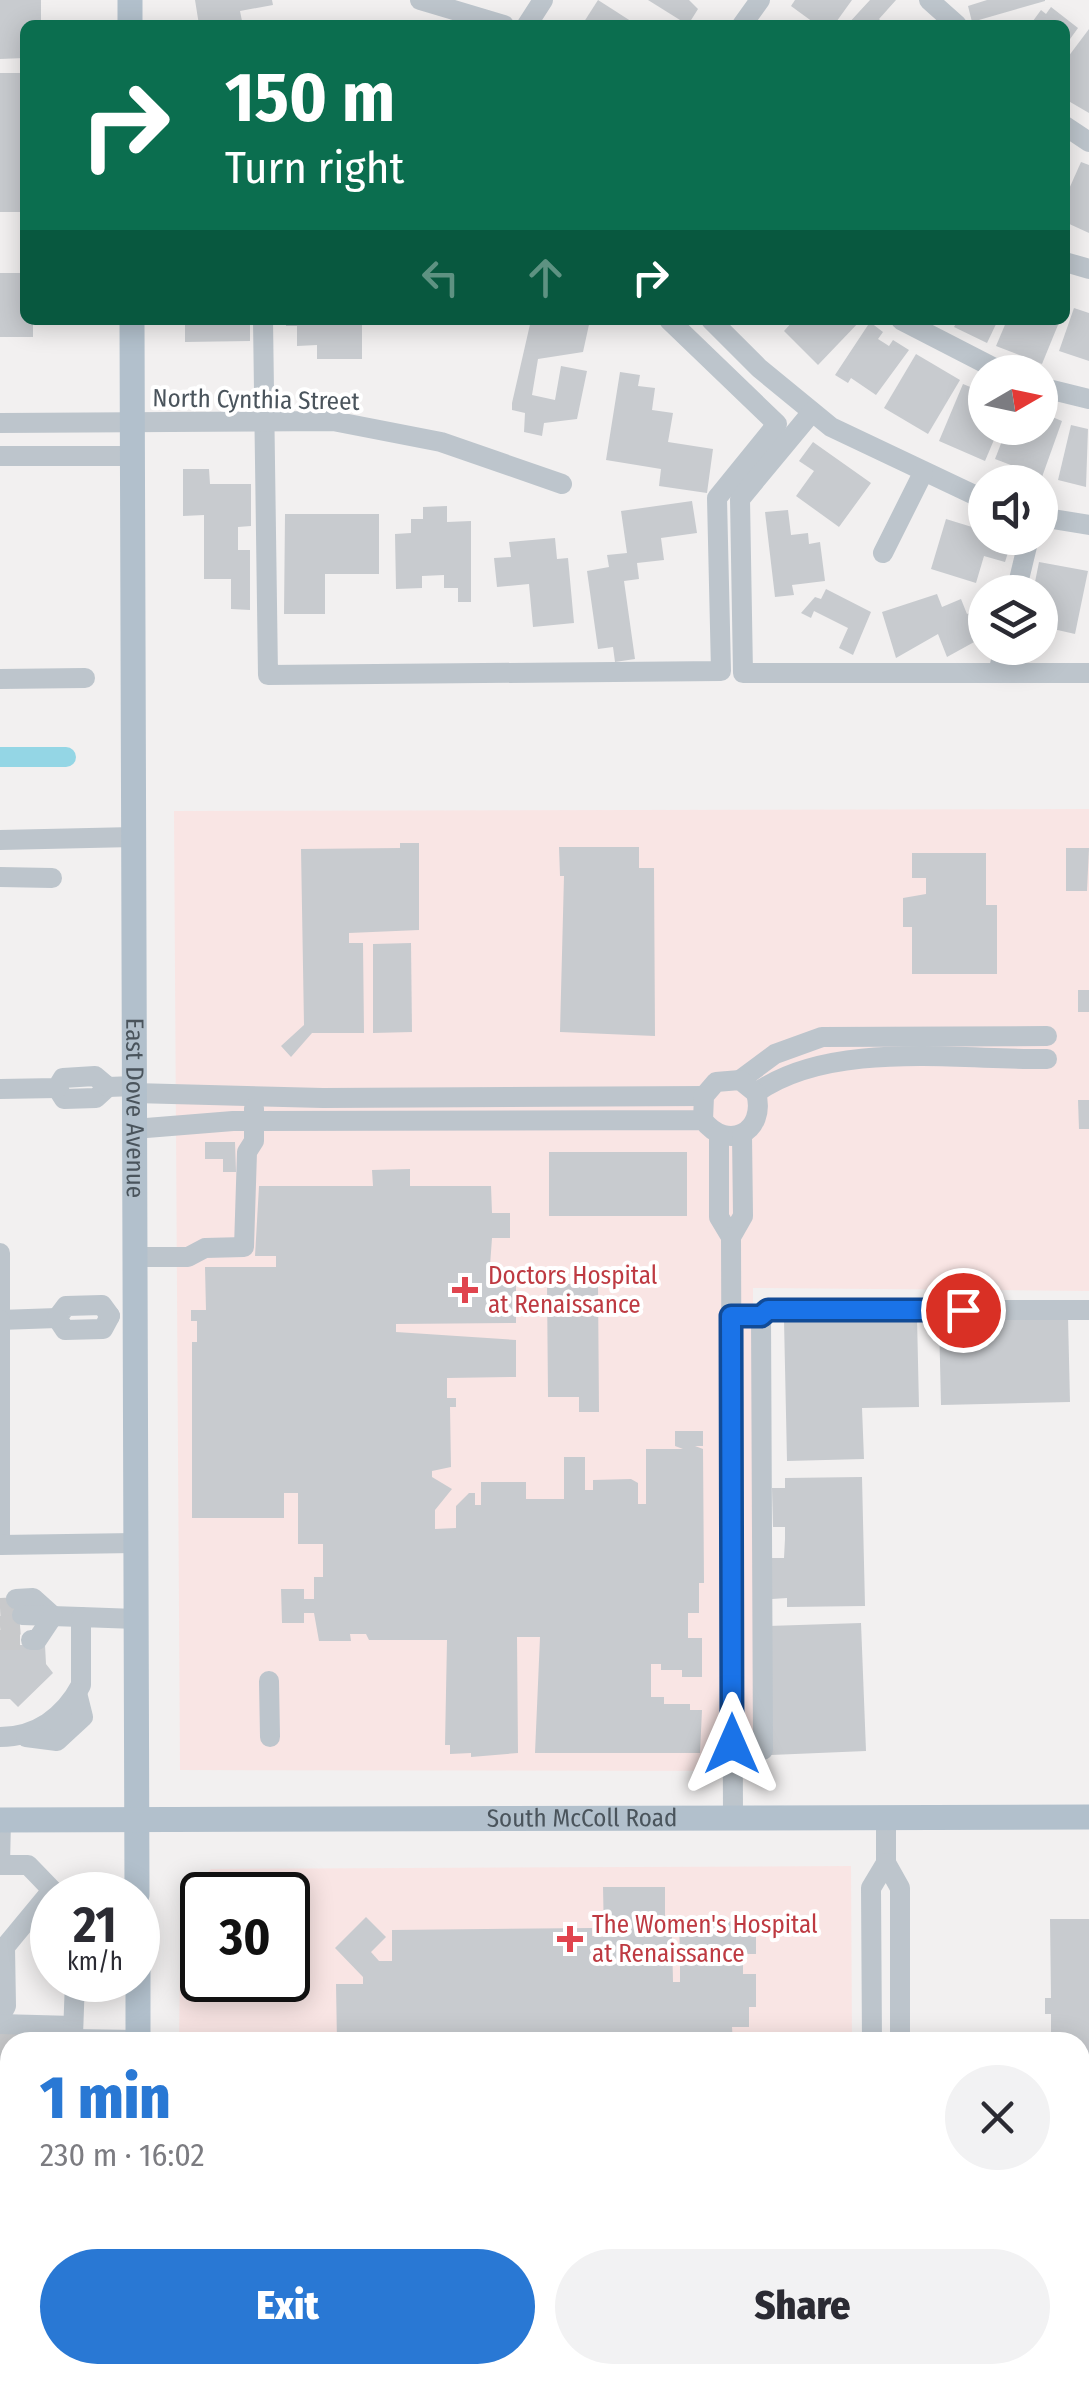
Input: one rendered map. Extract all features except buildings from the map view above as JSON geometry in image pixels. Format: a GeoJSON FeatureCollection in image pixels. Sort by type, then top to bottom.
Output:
{"type":"FeatureCollection","features":[{"type":"Feature","properties":{"kind":"main road","name":"East Dove Avenue"},"geometry":{"type":"LineString","coordinates":[[132,325],[134,838],[125,1088],[134,1129],[134,1257],[122,1316],[135,1543],[137,1872]]}},
{"type":"Feature","properties":{"kind":"main road","name":"South McColl Road"},"geometry":{"type":"LineString","coordinates":[[1,1820],[1089,1816]]}},
{"type":"Feature","properties":{"kind":"main road"},"geometry":{"type":"LineString","coordinates":[[138,2002],[138,2032]]}},
{"type":"Feature","properties":{"kind":"street"},"geometry":{"type":"LineString","coordinates":[[420,0],[487,20]]}},
{"type":"Feature","properties":{"kind":"street"},"geometry":{"type":"LineString","coordinates":[[929,0],[951,20]]}},
{"type":"Feature","properties":{"kind":"street"},"geometry":{"type":"LineString","coordinates":[[262,325],[268,675],[721,671],[717,498],[777,424],[674,325]]}},
{"type":"Feature","properties":{"kind":"street"},"geometry":{"type":"LineString","coordinates":[[716,325],[831,427],[968,493]]}},
{"type":"Feature","properties":{"kind":"street"},"geometry":{"type":"LineString","coordinates":[[911,325],[969,355]]}},
{"type":"Feature","properties":{"kind":"street"},"geometry":{"type":"LineString","coordinates":[[1058,392],[1089,400]]}},
{"type":"Feature","properties":{"kind":"street"},"geometry":{"type":"LineString","coordinates":[[812,412],[740,499],[743,673],[1089,672]]}},
{"type":"Feature","properties":{"kind":"street","name":"North Cynthia Street"},"geometry":{"type":"LineString","coordinates":[[0,423],[333,422],[441,442],[562,484]]}},
{"type":"Feature","properties":{"kind":"street"},"geometry":{"type":"LineString","coordinates":[[0,456],[132,456]]}},
{"type":"Feature","properties":{"kind":"street"},"geometry":{"type":"LineString","coordinates":[[883,553],[923,474]]}},
{"type":"Feature","properties":{"kind":"street"},"geometry":{"type":"LineString","coordinates":[[1058,519],[1089,525]]}},
{"type":"Feature","properties":{"kind":"street"},"geometry":{"type":"LineString","coordinates":[[998,673],[1000,665]]}},
{"type":"Feature","properties":{"kind":"street"},"geometry":{"type":"LineString","coordinates":[[0,679],[85,678]]}},
{"type":"Feature","properties":{"kind":"street"},"geometry":{"type":"LineString","coordinates":[[0,840],[134,838]]}},
{"type":"Feature","properties":{"kind":"street"},"geometry":{"type":"LineString","coordinates":[[0,877],[52,878]]}},
{"type":"Feature","properties":{"kind":"street"},"geometry":{"type":"LineString","coordinates":[[836,1059],[837,1036]]}},
{"type":"Feature","properties":{"kind":"street"},"geometry":{"type":"LineString","coordinates":[[992,1036],[992,1060]]}},
{"type":"Feature","properties":{"kind":"street"},"geometry":{"type":"LineString","coordinates":[[703,1120],[704,1096],[716,1082],[748,1087],[822,1037],[1047,1036]]}},
{"type":"Feature","properties":{"kind":"street"},"geometry":{"type":"LineString","coordinates":[[772,1069],[836,1059],[1047,1060]]}},
{"type":"Feature","properties":{"kind":"street"},"geometry":{"type":"LineString","coordinates":[[0,1089],[57,1088],[63,1078],[95,1076],[125,1088],[254,1096],[704,1096]]}},
{"type":"Feature","properties":{"kind":"street"},"geometry":{"type":"LineString","coordinates":[[134,1129],[254,1121],[703,1120],[719,1135],[742,1135],[758,1119],[748,1087]]}},
{"type":"Feature","properties":{"kind":"street"},"geometry":{"type":"LineString","coordinates":[[134,1257],[188,1257],[204,1248],[244,1247],[246,1152],[254,1140],[254,1096]]}},
{"type":"Feature","properties":{"kind":"street"},"geometry":{"type":"LineString","coordinates":[[323,1098],[323,1122]]}},
{"type":"Feature","properties":{"kind":"street"},"geometry":{"type":"LineString","coordinates":[[374,1098],[374,1121]]}},
{"type":"Feature","properties":{"kind":"street"},"geometry":{"type":"LineString","coordinates":[[486,1098],[486,1120]]}},
{"type":"Feature","properties":{"kind":"street"},"geometry":{"type":"LineString","coordinates":[[530,1098],[530,1120]]}},
{"type":"Feature","properties":{"kind":"street"},"geometry":{"type":"LineString","coordinates":[[595,1098],[596,1120]]}},
{"type":"Feature","properties":{"kind":"street"},"geometry":{"type":"LineString","coordinates":[[719,1135],[719,1216],[731,1236],[733,1818]]}},
{"type":"Feature","properties":{"kind":"street"},"geometry":{"type":"LineString","coordinates":[[731,1236],[743,1216],[742,1135]]}},
{"type":"Feature","properties":{"kind":"street"},"geometry":{"type":"LineString","coordinates":[[0,1254],[0,1545],[135,1543]]}},
{"type":"Feature","properties":{"kind":"street"},"geometry":{"type":"LineString","coordinates":[[0,1320],[57,1318],[66,1306],[102,1305],[122,1316]]}},
{"type":"Feature","properties":{"kind":"street"},"geometry":{"type":"LineString","coordinates":[[731,1316],[761,1316],[768,1310],[1089,1310]]}},
{"type":"Feature","properties":{"kind":"street"},"geometry":{"type":"LineString","coordinates":[[761,1316],[763,1750]]}},
{"type":"Feature","properties":{"kind":"street"},"geometry":{"type":"LineString","coordinates":[[732,1457],[762,1457]]}},
{"type":"Feature","properties":{"kind":"street"},"geometry":{"type":"LineString","coordinates":[[732,1595],[762,1595]]}},
{"type":"Feature","properties":{"kind":"street"},"geometry":{"type":"LineString","coordinates":[[53,1616],[37,1640],[24,1620],[33,1598],[53,1616],[136,1618]]}},
{"type":"Feature","properties":{"kind":"street"},"geometry":{"type":"LineString","coordinates":[[0,1736],[26,1737],[57,1716],[77,1693],[81,1685],[81,1617]]}},
{"type":"Feature","properties":{"kind":"street"},"geometry":{"type":"LineString","coordinates":[[270,1680],[270,1737]]}},
{"type":"Feature","properties":{"kind":"street"},"geometry":{"type":"LineString","coordinates":[[886,1817],[886,1863],[900,1888],[900,2032]]}},
{"type":"Feature","properties":{"kind":"street"},"geometry":{"type":"LineString","coordinates":[[1,1820],[0,1865],[28,1865],[35,1872]]}},
{"type":"Feature","properties":{"kind":"street"},"geometry":{"type":"LineString","coordinates":[[872,2032],[871,1888],[886,1863]]}},
{"type":"Feature","properties":{"kind":"street"},"geometry":{"type":"LineString","coordinates":[[30,1919],[5,1947],[6,2006],[0,2020],[55,2032]]}},
{"type":"Feature","properties":{"kind":"street"},"geometry":{"type":"LineString","coordinates":[[73,2032],[75,2002]]}},
{"type":"Feature","properties":{"kind":"shaded area","name":"Doctors Hospital at Renaissance"},"geometry":{"type":"Polygon","coordinates":[[[1089,809],[1089,1291],[753,1288],[753,1771],[180,1770],[174,811],[1089,809]]]}},
{"type":"Feature","properties":{"kind":"shaded area","name":"The Women's Hospital at Renaissance"},"geometry":{"type":"Polygon","coordinates":[[[851,1866],[852,2032],[179,2032],[180,1970],[180,2002],[310,2002],[310,1872],[208,1872],[211,1869],[851,1866]]]}},
{"type":"Feature","properties":{"kind":"waterway"},"geometry":{"type":"LineString","coordinates":[[0,757],[66,757]]}},
{"type":"Feature","properties":{"kind":"tunnel"},"geometry":{"type":"LineString","coordinates":[[0,1608],[19,1607]]}},
{"type":"Feature","properties":{"kind":"tunnel"},"geometry":{"type":"LineString","coordinates":[[0,1626],[26,1624]]}},
{"type":"Feature","properties":{"kind":"tunnel"},"geometry":{"type":"LineString","coordinates":[[0,1640],[31,1640]]}},
{"type":"Feature","properties":{"kind":"place","name":"Doctors Hospital at Renaissance"},"geometry":{"type":"Point","coordinates":[465,1290]}},
{"type":"Feature","properties":{"kind":"place","name":"The Women's Hospital at Renaissance"},"geometry":{"type":"Point","coordinates":[570,1939]}},
{"type":"Feature","properties":{"kind":"route"},"geometry":{"type":"LineString","coordinates":[[732,1744],[731,1316],[761,1316],[768,1310],[963,1310]]}}]}
